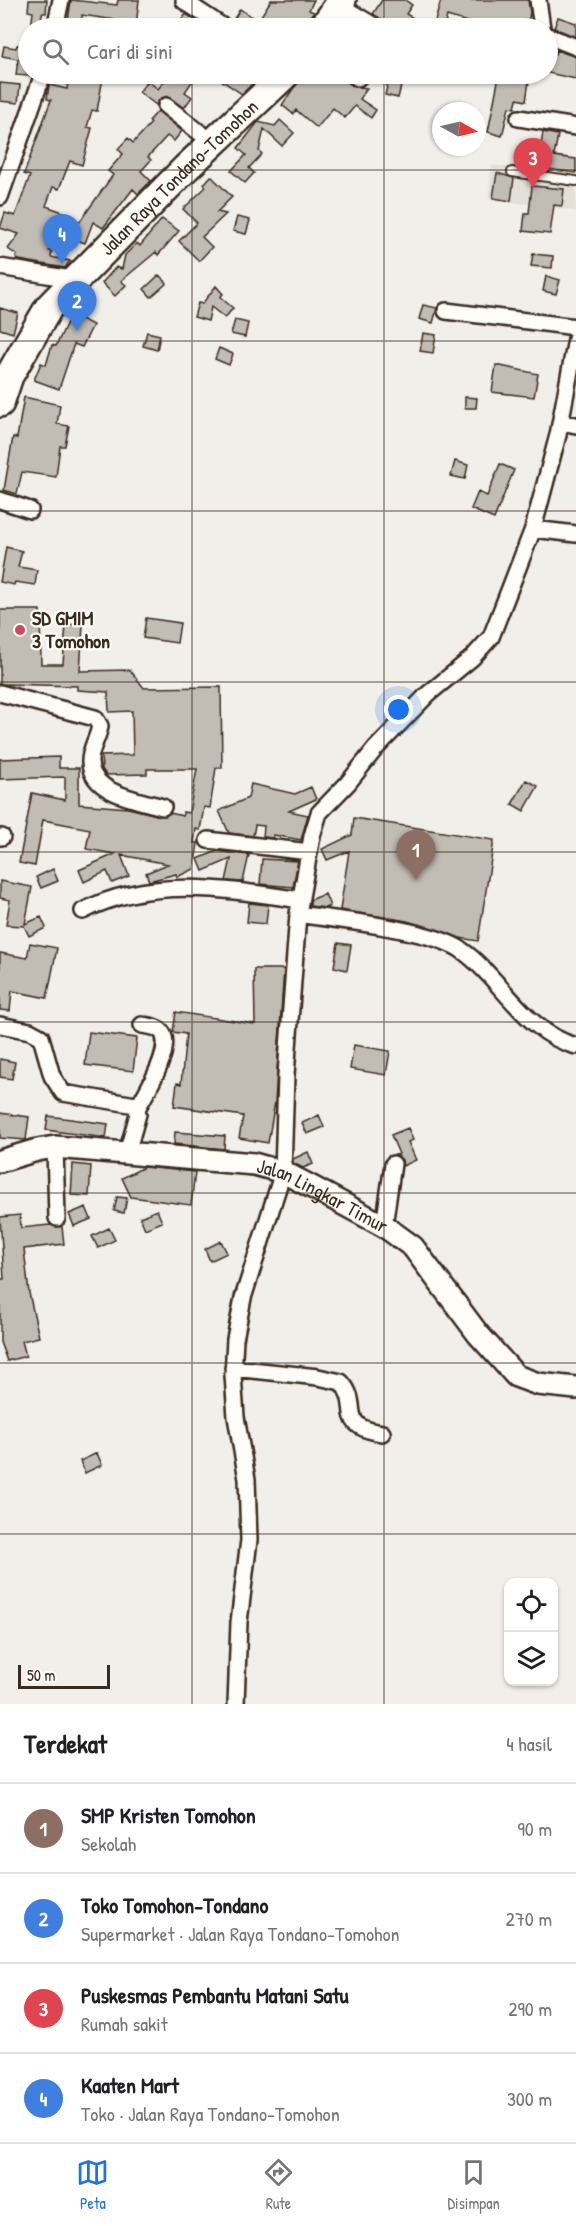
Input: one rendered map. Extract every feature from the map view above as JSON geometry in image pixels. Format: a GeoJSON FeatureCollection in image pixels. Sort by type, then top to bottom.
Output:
{"type":"FeatureCollection","features":[{"type":"Feature","properties":{"kind":"highway"},"geometry":{"type":"LineString","coordinates":[[330,18],[340,2]]}},
{"type":"Feature","properties":{"kind":"highway","name":"Jalan Raya Tondano-Tomohon"},"geometry":{"type":"LineString","coordinates":[[0,403],[9,376],[49,307],[275,84]]}},
{"type":"Feature","properties":{"kind":"main road","name":"Jalan Lingkar Timur"},"geometry":{"type":"LineString","coordinates":[[0,1161],[56,1148],[254,1164],[283,1172],[384,1226],[413,1247],[478,1334],[516,1376],[538,1384],[576,1388]]}},
{"type":"Feature","properties":{"kind":"street"},"geometry":{"type":"LineString","coordinates":[[57,18],[61,0]]}},
{"type":"Feature","properties":{"kind":"street"},"geometry":{"type":"LineString","coordinates":[[538,0],[541,18]]}},
{"type":"Feature","properties":{"kind":"street"},"geometry":{"type":"LineString","coordinates":[[184,1],[210,18]]}},
{"type":"Feature","properties":{"kind":"street"},"geometry":{"type":"LineString","coordinates":[[340,2],[363,18]]}},
{"type":"Feature","properties":{"kind":"street"},"geometry":{"type":"LineString","coordinates":[[558,40],[576,47]]}},
{"type":"Feature","properties":{"kind":"street"},"geometry":{"type":"LineString","coordinates":[[0,196],[39,84]]}},
{"type":"Feature","properties":{"kind":"street"},"geometry":{"type":"LineString","coordinates":[[166,106],[213,143]]}},
{"type":"Feature","properties":{"kind":"street"},"geometry":{"type":"LineString","coordinates":[[519,118],[576,127]]}},
{"type":"Feature","properties":{"kind":"street"},"geometry":{"type":"LineString","coordinates":[[0,267],[77,280]]}},
{"type":"Feature","properties":{"kind":"street"},"geometry":{"type":"LineString","coordinates":[[446,311],[576,327]]}},
{"type":"Feature","properties":{"kind":"street"},"geometry":{"type":"LineString","coordinates":[[236,1704],[239,1622],[249,1540],[247,1479],[236,1417],[233,1368],[235,1339],[243,1298],[283,1172],[286,1075],[299,907],[309,852],[319,813],[407,714],[472,658],[491,637],[533,529],[568,424],[576,339]]}},
{"type":"Feature","properties":{"kind":"street"},"geometry":{"type":"LineString","coordinates":[[0,500],[30,510]]}},
{"type":"Feature","properties":{"kind":"street"},"geometry":{"type":"LineString","coordinates":[[533,529],[576,534]]}},
{"type":"Feature","properties":{"kind":"street"},"geometry":{"type":"LineString","coordinates":[[0,693],[95,718],[100,726],[90,762],[96,780],[121,794],[163,807]]}},
{"type":"Feature","properties":{"kind":"street"},"geometry":{"type":"LineString","coordinates":[[208,840],[309,852]]}},
{"type":"Feature","properties":{"kind":"street"},"geometry":{"type":"LineString","coordinates":[[83,911],[108,899],[168,889],[201,888],[299,907],[409,933],[452,945],[471,958],[540,1027],[554,1037],[576,1046]]}},
{"type":"Feature","properties":{"kind":"street"},"geometry":{"type":"LineString","coordinates":[[0,1025],[30,1031],[42,1037],[52,1076],[63,1093],[134,1104],[138,1107]]}},
{"type":"Feature","properties":{"kind":"street"},"geometry":{"type":"LineString","coordinates":[[127,1153],[138,1107],[155,1078],[164,1039],[162,1032],[157,1028],[142,1025]]}},
{"type":"Feature","properties":{"kind":"street"},"geometry":{"type":"LineString","coordinates":[[56,1148],[57,1218]]}},
{"type":"Feature","properties":{"kind":"street"},"geometry":{"type":"LineString","coordinates":[[384,1226],[393,1164]]}},
{"type":"Feature","properties":{"kind":"street"},"geometry":{"type":"LineString","coordinates":[[233,1368],[318,1377],[341,1383],[348,1394],[355,1424],[363,1431],[382,1433]]}},
{"type":"Feature","properties":{"kind":"lane"},"geometry":{"type":"LineString","coordinates":[[512,172],[576,181]]}},
{"type":"Feature","properties":{"kind":"shaded area"},"geometry":{"type":"Polygon","coordinates":[[[492,165],[576,177],[576,211],[488,199],[492,165]]]}},
{"type":"Feature","properties":{"kind":"building"},"geometry":{"type":"Polygon","coordinates":[[[29,0],[47,0],[46,13],[42,13],[41,18],[32,18],[33,12],[28,11],[29,0]]]}},
{"type":"Feature","properties":{"kind":"building"},"geometry":{"type":"Polygon","coordinates":[[[71,0],[117,5],[118,0],[139,0],[137,18],[102,18],[82,15],[82,18],[68,18],[71,0]]]}},
{"type":"Feature","properties":{"kind":"building"},"geometry":{"type":"Polygon","coordinates":[[[271,0],[314,0],[309,10],[314,12],[310,18],[260,18],[271,0]]]}},
{"type":"Feature","properties":{"kind":"building"},"geometry":{"type":"Polygon","coordinates":[[[382,0],[405,0],[412,5],[406,14],[413,18],[380,18],[373,14],[382,0]]]}},
{"type":"Feature","properties":{"kind":"building"},"geometry":{"type":"Polygon","coordinates":[[[441,0],[528,0],[530,13],[529,18],[454,18],[447,16],[446,18],[436,18],[441,0]]]}},
{"type":"Feature","properties":{"kind":"building"},"geometry":{"type":"Polygon","coordinates":[[[240,9],[254,18],[234,18],[240,9]]]}},
{"type":"Feature","properties":{"kind":"building"},"geometry":{"type":"Polygon","coordinates":[[[558,18],[576,23],[576,37],[558,30],[558,18]]]}},
{"type":"Feature","properties":{"kind":"building"},"geometry":{"type":"Polygon","coordinates":[[[18,45],[18,59],[2,56],[4,46],[16,48],[18,45]]]}},
{"type":"Feature","properties":{"kind":"building"},"geometry":{"type":"Polygon","coordinates":[[[558,51],[576,57],[576,79],[558,75],[558,51]]]}},
{"type":"Feature","properties":{"kind":"building"},"geometry":{"type":"Polygon","coordinates":[[[0,83],[20,85],[18,103],[0,101],[0,83]]]}},
{"type":"Feature","properties":{"kind":"building"},"geometry":{"type":"Polygon","coordinates":[[[68,84],[102,84],[97,111],[92,110],[87,127],[92,128],[82,165],[70,161],[59,189],[53,187],[46,206],[63,212],[61,217],[78,224],[113,175],[108,171],[123,154],[118,149],[128,138],[133,143],[151,123],[149,121],[158,111],[182,131],[174,141],[167,136],[148,157],[151,160],[141,171],[151,181],[138,194],[133,189],[103,228],[93,222],[85,243],[56,232],[49,251],[52,251],[51,257],[70,261],[65,268],[19,260],[16,258],[17,255],[8,249],[19,234],[0,228],[5,213],[15,216],[30,176],[24,174],[51,100],[47,99],[49,85],[67,89],[68,84]]]}},
{"type":"Feature","properties":{"kind":"building"},"geometry":{"type":"Polygon","coordinates":[[[146,84],[152,84],[158,89],[162,84],[190,84],[185,92],[192,97],[184,108],[167,96],[159,100],[156,105],[139,92],[146,84]]]}},
{"type":"Feature","properties":{"kind":"building"},"geometry":{"type":"Polygon","coordinates":[[[227,84],[252,84],[242,94],[227,84]]]}},
{"type":"Feature","properties":{"kind":"building"},"geometry":{"type":"Polygon","coordinates":[[[296,84],[350,84],[367,88],[360,99],[376,110],[371,118],[355,106],[345,118],[333,108],[317,128],[296,110],[293,114],[282,105],[296,84]]]}},
{"type":"Feature","properties":{"kind":"building"},"geometry":{"type":"Polygon","coordinates":[[[388,84],[402,84],[398,98],[385,95],[388,84]]]}},
{"type":"Feature","properties":{"kind":"building"},"geometry":{"type":"Polygon","coordinates":[[[497,84],[529,84],[526,101],[517,99],[515,108],[509,107],[502,136],[488,132],[497,84]]]}},
{"type":"Feature","properties":{"kind":"building"},"geometry":{"type":"Polygon","coordinates":[[[280,120],[294,133],[282,146],[264,129],[259,151],[262,154],[249,168],[254,173],[245,183],[231,171],[246,155],[238,148],[258,122],[275,126],[280,120]]]}},
{"type":"Feature","properties":{"kind":"building"},"geometry":{"type":"Polygon","coordinates":[[[543,132],[558,135],[554,156],[576,159],[576,173],[533,167],[536,151],[540,152],[543,132]]]}},
{"type":"Feature","properties":{"kind":"building"},"geometry":{"type":"Polygon","coordinates":[[[497,173],[514,178],[511,201],[493,198],[497,173]]]}},
{"type":"Feature","properties":{"kind":"building"},"geometry":{"type":"Polygon","coordinates":[[[211,176],[232,197],[217,212],[226,214],[202,237],[212,247],[199,261],[179,241],[197,223],[183,209],[206,187],[204,184],[211,176]]]}},
{"type":"Feature","properties":{"kind":"building"},"geometry":{"type":"Polygon","coordinates":[[[532,186],[564,189],[562,206],[554,205],[550,234],[523,231],[525,213],[529,213],[532,186]]]}},
{"type":"Feature","properties":{"kind":"building"},"geometry":{"type":"Polygon","coordinates":[[[237,217],[250,220],[246,234],[233,231],[237,217]]]}},
{"type":"Feature","properties":{"kind":"building"},"geometry":{"type":"Polygon","coordinates":[[[162,219],[179,231],[158,255],[156,252],[121,281],[126,285],[115,296],[102,283],[116,267],[122,269],[125,255],[137,243],[140,246],[162,219]]]}},
{"type":"Feature","properties":{"kind":"building"},"geometry":{"type":"Polygon","coordinates":[[[533,254],[553,256],[552,268],[531,266],[533,254]]]}},
{"type":"Feature","properties":{"kind":"building"},"geometry":{"type":"Polygon","coordinates":[[[159,275],[167,283],[151,297],[144,289],[159,275]]]}},
{"type":"Feature","properties":{"kind":"building"},"geometry":{"type":"Polygon","coordinates":[[[546,276],[560,280],[556,294],[543,291],[546,276]]]}},
{"type":"Feature","properties":{"kind":"building"},"geometry":{"type":"Polygon","coordinates":[[[216,286],[223,294],[220,297],[233,308],[225,318],[211,307],[208,321],[194,317],[198,303],[202,304],[216,286]]]}},
{"type":"Feature","properties":{"kind":"building"},"geometry":{"type":"Polygon","coordinates":[[[423,305],[437,308],[433,323],[419,319],[423,305]]]}},
{"type":"Feature","properties":{"kind":"building"},"geometry":{"type":"Polygon","coordinates":[[[0,308],[18,313],[13,333],[0,329],[0,308]]]}},
{"type":"Feature","properties":{"kind":"building"},"geometry":{"type":"Polygon","coordinates":[[[71,314],[93,325],[82,347],[74,344],[59,389],[34,380],[41,363],[46,365],[52,345],[56,346],[71,314]]]}},
{"type":"Feature","properties":{"kind":"building"},"geometry":{"type":"Polygon","coordinates":[[[235,320],[248,323],[245,337],[231,334],[235,320]]]}},
{"type":"Feature","properties":{"kind":"building"},"geometry":{"type":"Polygon","coordinates":[[[147,332],[160,335],[157,350],[143,346],[147,332]]]}},
{"type":"Feature","properties":{"kind":"building"},"geometry":{"type":"Polygon","coordinates":[[[423,333],[436,335],[433,353],[420,351],[423,333]]]}},
{"type":"Feature","properties":{"kind":"building"},"geometry":{"type":"Polygon","coordinates":[[[219,348],[233,354],[229,365],[215,359],[219,348]]]}},
{"type":"Feature","properties":{"kind":"building"},"geometry":{"type":"Polygon","coordinates":[[[496,365],[538,374],[534,397],[492,392],[496,365]]]}},
{"type":"Feature","properties":{"kind":"building"},"geometry":{"type":"Polygon","coordinates":[[[24,397],[60,405],[57,424],[69,426],[65,446],[60,446],[56,477],[22,472],[17,494],[4,490],[13,437],[17,438],[24,397]]]}},
{"type":"Feature","properties":{"kind":"building"},"geometry":{"type":"Polygon","coordinates":[[[465,397],[477,398],[476,408],[465,408],[465,397]]]}},
{"type":"Feature","properties":{"kind":"building"},"geometry":{"type":"Polygon","coordinates":[[[455,461],[468,465],[465,479],[451,476],[455,461]]]}},
{"type":"Feature","properties":{"kind":"building"},"geometry":{"type":"Polygon","coordinates":[[[500,464],[514,470],[494,519],[471,509],[478,492],[487,496],[500,464]]]}},
{"type":"Feature","properties":{"kind":"building"},"geometry":{"type":"Polygon","coordinates":[[[6,547],[22,551],[18,567],[37,570],[35,585],[0,582],[6,547]]]}},
{"type":"Feature","properties":{"kind":"building"},"geometry":{"type":"Polygon","coordinates":[[[0,610],[40,610],[41,664],[63,664],[66,624],[83,625],[80,671],[130,670],[144,688],[221,687],[222,768],[216,768],[210,808],[204,807],[200,830],[196,829],[194,843],[198,843],[194,869],[177,877],[176,874],[149,881],[146,873],[168,864],[121,855],[129,876],[112,883],[107,871],[84,882],[79,870],[115,854],[86,849],[90,829],[43,820],[35,866],[19,863],[32,793],[65,800],[65,777],[0,779],[0,759],[59,757],[59,768],[79,768],[79,804],[128,808],[161,816],[170,813],[183,816],[183,812],[189,813],[197,769],[147,769],[147,774],[106,775],[102,769],[101,756],[133,755],[132,711],[109,712],[108,692],[77,690],[77,686],[0,684],[0,610]]]}},
{"type":"Feature","properties":{"kind":"building"},"geometry":{"type":"Polygon","coordinates":[[[146,618],[180,623],[177,643],[143,638],[146,618]]]}},
{"type":"Feature","properties":{"kind":"building"},"geometry":{"type":"Polygon","coordinates":[[[526,780],[538,786],[524,811],[512,804],[526,780]]]}},
{"type":"Feature","properties":{"kind":"building"},"geometry":{"type":"Polygon","coordinates":[[[251,784],[295,794],[311,787],[316,799],[289,811],[308,815],[301,840],[273,835],[273,838],[263,837],[264,826],[255,825],[253,836],[229,833],[219,811],[248,798],[251,784]]]}},
{"type":"Feature","properties":{"kind":"building"},"geometry":{"type":"Polygon","coordinates":[[[354,818],[494,840],[478,941],[460,938],[407,921],[340,910],[349,851],[327,860],[322,849],[352,835],[354,818]]]}},
{"type":"Feature","properties":{"kind":"building"},"geometry":{"type":"Polygon","coordinates":[[[217,851],[249,855],[243,882],[226,881],[231,859],[203,871],[198,859],[217,851]]]}},
{"type":"Feature","properties":{"kind":"building"},"geometry":{"type":"Polygon","coordinates":[[[262,859],[298,861],[293,887],[260,884],[262,859]]]}},
{"type":"Feature","properties":{"kind":"building"},"geometry":{"type":"Polygon","coordinates":[[[53,869],[58,881],[41,888],[36,877],[53,869]]]}},
{"type":"Feature","properties":{"kind":"building"},"geometry":{"type":"Polygon","coordinates":[[[0,881],[32,887],[25,924],[41,917],[46,928],[29,936],[24,926],[6,925],[10,900],[0,898],[0,881]]]}},
{"type":"Feature","properties":{"kind":"building"},"geometry":{"type":"Polygon","coordinates":[[[325,894],[330,906],[325,908],[310,906],[310,900],[325,894]]]}},
{"type":"Feature","properties":{"kind":"building"},"geometry":{"type":"Polygon","coordinates":[[[249,903],[268,905],[266,924],[247,922],[249,903]]]}},
{"type":"Feature","properties":{"kind":"building"},"geometry":{"type":"Polygon","coordinates":[[[30,943],[57,948],[47,998],[12,991],[10,1011],[0,1010],[0,953],[27,958],[30,943]]]}},
{"type":"Feature","properties":{"kind":"building"},"geometry":{"type":"Polygon","coordinates":[[[338,943],[351,945],[347,970],[334,967],[338,943]]]}},
{"type":"Feature","properties":{"kind":"building"},"geometry":{"type":"Polygon","coordinates":[[[254,969],[284,969],[275,1102],[268,1143],[239,1138],[243,1116],[174,1106],[177,1083],[181,1084],[186,1034],[173,1032],[176,1012],[255,1024],[254,969]]]}},
{"type":"Feature","properties":{"kind":"building"},"geometry":{"type":"Polygon","coordinates":[[[89,1032],[137,1038],[133,1071],[85,1065],[89,1032]]]}},
{"type":"Feature","properties":{"kind":"building"},"geometry":{"type":"Polygon","coordinates":[[[354,1045],[390,1051],[386,1075],[350,1069],[354,1045]]]}},
{"type":"Feature","properties":{"kind":"building"},"geometry":{"type":"Polygon","coordinates":[[[0,1059],[15,1062],[12,1079],[0,1077],[0,1059]]]}},
{"type":"Feature","properties":{"kind":"building"},"geometry":{"type":"Polygon","coordinates":[[[0,1113],[29,1117],[26,1140],[0,1138],[0,1113]]]}},
{"type":"Feature","properties":{"kind":"building"},"geometry":{"type":"Polygon","coordinates":[[[319,1115],[324,1127],[307,1134],[302,1123],[319,1115]]]}},
{"type":"Feature","properties":{"kind":"building"},"geometry":{"type":"Polygon","coordinates":[[[48,1116],[108,1124],[106,1138],[46,1130],[48,1116]]]}},
{"type":"Feature","properties":{"kind":"building"},"geometry":{"type":"Polygon","coordinates":[[[408,1128],[413,1140],[408,1142],[416,1160],[403,1166],[402,1160],[396,1155],[399,1154],[391,1135],[408,1128]]]}},
{"type":"Feature","properties":{"kind":"building"},"geometry":{"type":"Polygon","coordinates":[[[175,1132],[225,1136],[224,1149],[174,1144],[175,1132]]]}},
{"type":"Feature","properties":{"kind":"building"},"geometry":{"type":"Polygon","coordinates":[[[308,1152],[313,1164],[303,1168],[293,1163],[293,1159],[308,1152]]]}},
{"type":"Feature","properties":{"kind":"building"},"geometry":{"type":"Polygon","coordinates":[[[73,1164],[91,1166],[89,1196],[71,1195],[73,1164]]]}},
{"type":"Feature","properties":{"kind":"building"},"geometry":{"type":"Polygon","coordinates":[[[144,1167],[195,1172],[191,1205],[131,1197],[122,1178],[144,1167]]]}},
{"type":"Feature","properties":{"kind":"building"},"geometry":{"type":"Polygon","coordinates":[[[117,1197],[127,1198],[124,1213],[114,1211],[117,1197]]]}},
{"type":"Feature","properties":{"kind":"building"},"geometry":{"type":"Polygon","coordinates":[[[86,1207],[91,1219],[74,1226],[69,1214],[86,1207]]]}},
{"type":"Feature","properties":{"kind":"building"},"geometry":{"type":"Polygon","coordinates":[[[157,1210],[162,1222],[145,1229],[140,1217],[157,1210]]]}},
{"type":"Feature","properties":{"kind":"building"},"geometry":{"type":"Polygon","coordinates":[[[20,1215],[21,1228],[50,1225],[62,1227],[64,1244],[24,1249],[29,1293],[39,1337],[22,1341],[26,1356],[7,1361],[0,1342],[0,1279],[4,1279],[0,1217],[20,1215]]]}},
{"type":"Feature","properties":{"kind":"building"},"geometry":{"type":"Polygon","coordinates":[[[109,1228],[115,1240],[98,1248],[92,1236],[109,1228]]]}},
{"type":"Feature","properties":{"kind":"building"},"geometry":{"type":"Polygon","coordinates":[[[221,1241],[227,1253],[210,1261],[205,1249],[221,1241]]]}},
{"type":"Feature","properties":{"kind":"building"},"geometry":{"type":"Polygon","coordinates":[[[97,1453],[102,1465],[85,1473],[80,1461],[97,1453]]]}},
{"type":"Feature","properties":{"kind":"place","name":"Puskesmas Pembantu Matani Satu"},"geometry":{"type":"Point","coordinates":[533,188]}},
{"type":"Feature","properties":{"kind":"place","name":"Kaaten Mart"},"geometry":{"type":"Point","coordinates":[62,264]}},
{"type":"Feature","properties":{"kind":"place","name":"Toko Tomohon-Tondano"},"geometry":{"type":"Point","coordinates":[77,331]}},
{"type":"Feature","properties":{"kind":"place","name":"SD GMIM 3 Tomohon"},"geometry":{"type":"Point","coordinates":[20,630]}},
{"type":"Feature","properties":{"kind":"place","name":"SMP Kristen Tomohon"},"geometry":{"type":"Point","coordinates":[416,880]}}]}
